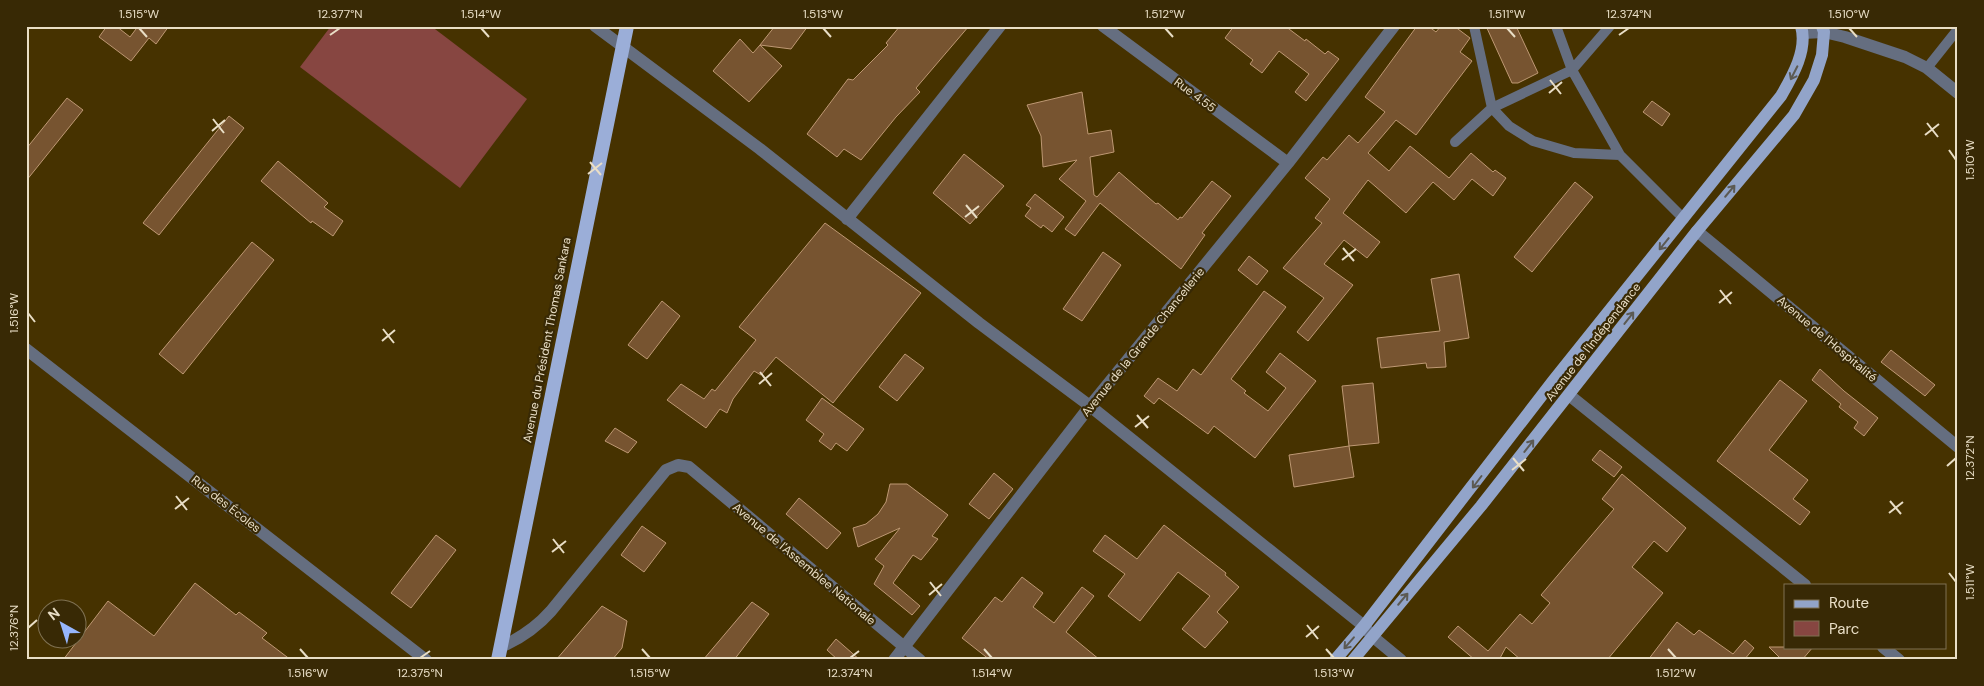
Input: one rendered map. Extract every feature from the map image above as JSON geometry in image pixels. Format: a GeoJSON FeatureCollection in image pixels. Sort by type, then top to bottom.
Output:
{"type":"FeatureCollection","features":[{"type":"Feature","properties":{"kind":"highway","name":"Avenue du Président Thomas Sankara"},"geometry":{"type":"LineString","coordinates":[[500,654],[627,26]]}},
{"type":"Feature","properties":{"kind":"main road","name":"Avenue de l'Indépendance"},"geometry":{"type":"LineString","coordinates":[[1335,660],[1368,631],[1481,506],[1569,396],[1696,231],[1794,116],[1814,80],[1822,55],[1823,29]]}},
{"type":"Feature","properties":{"kind":"main road","name":"Avenue de l'Indépendance"},"geometry":{"type":"LineString","coordinates":[[1353,660],[1368,631],[1553,381],[1781,96],[1797,68],[1802,30]]}},
{"type":"Feature","properties":{"kind":"street"},"geometry":{"type":"LineString","coordinates":[[595,26],[760,149],[979,323],[1090,406],[1368,631],[1401,660]]}},
{"type":"Feature","properties":{"kind":"street"},"geometry":{"type":"LineString","coordinates":[[847,219],[1000,26]]}},
{"type":"Feature","properties":{"kind":"street","name":"Rue 4.55"},"geometry":{"type":"LineString","coordinates":[[1103,26],[1288,163]]}},
{"type":"Feature","properties":{"kind":"street","name":"Avenue de la Grande Chancellerie"},"geometry":{"type":"LineString","coordinates":[[894,660],[1090,406],[1288,163],[1394,26]]}},
{"type":"Feature","properties":{"kind":"street"},"geometry":{"type":"LineString","coordinates":[[1802,30],[1823,29],[1905,57],[1927,68],[1958,93]]}},
{"type":"Feature","properties":{"kind":"street","name":"Avenue de l'Hospitalité"},"geometry":{"type":"LineString","coordinates":[[1696,231],[1958,447]]}},
{"type":"Feature","properties":{"kind":"street","name":"Rue des Écoles"},"geometry":{"type":"LineString","coordinates":[[26,349],[426,660]]}},
{"type":"Feature","properties":{"kind":"street"},"geometry":{"type":"LineString","coordinates":[[1569,396],[1804,584]]}},
{"type":"Feature","properties":{"kind":"street","name":"Avenue de l'Assemblee Nationale"},"geometry":{"type":"LineString","coordinates":[[500,654],[536,627],[551,612],[666,470],[678,465],[689,467],[920,660]]}},
{"type":"Feature","properties":{"kind":"street"},"geometry":{"type":"LineString","coordinates":[[1884,648],[1899,660]]}},
{"type":"Feature","properties":{"kind":"lane"},"geometry":{"type":"LineString","coordinates":[[1474,26],[1492,108],[1509,126],[1533,141],[1574,153],[1620,156]]}},
{"type":"Feature","properties":{"kind":"lane"},"geometry":{"type":"LineString","coordinates":[[1556,26],[1572,70],[1620,156],[1684,219]]}},
{"type":"Feature","properties":{"kind":"lane"},"geometry":{"type":"LineString","coordinates":[[1455,142],[1492,108],[1572,70],[1610,26]]}},
{"type":"Feature","properties":{"kind":"lane"},"geometry":{"type":"LineString","coordinates":[[1927,68],[1958,29]]}},
{"type":"Feature","properties":{"kind":"green space"},"geometry":{"type":"Polygon","coordinates":[[[331,26],[431,26],[527,99],[460,188],[300,67],[331,26]]]}},
{"type":"Feature","properties":{"kind":"building"},"geometry":{"type":"Polygon","coordinates":[[[107,26],[116,26],[130,37],[136,29],[133,26],[169,26],[156,44],[149,38],[131,61],[99,37],[107,26]]]}},
{"type":"Feature","properties":{"kind":"building"},"geometry":{"type":"Polygon","coordinates":[[[775,26],[808,26],[791,49],[760,45],[775,26]]]}},
{"type":"Feature","properties":{"kind":"building"},"geometry":{"type":"Polygon","coordinates":[[[900,26],[969,26],[916,88],[920,92],[896,117],[861,160],[844,149],[837,157],[807,134],[848,79],[853,80],[888,45],[886,43],[900,26]]]}},
{"type":"Feature","properties":{"kind":"building"},"geometry":{"type":"Polygon","coordinates":[[[1234,26],[1285,26],[1325,54],[1328,51],[1339,59],[1306,101],[1295,92],[1309,74],[1279,51],[1262,73],[1250,64],[1253,60],[1225,38],[1234,26]]]}},
{"type":"Feature","properties":{"kind":"building"},"geometry":{"type":"Polygon","coordinates":[[[1417,26],[1428,26],[1436,32],[1441,26],[1454,26],[1470,38],[1460,52],[1472,61],[1416,135],[1396,120],[1368,153],[1389,171],[1410,146],[1449,178],[1471,153],[1493,172],[1495,170],[1506,178],[1493,196],[1472,179],[1454,200],[1433,182],[1406,213],[1368,180],[1343,213],[1380,242],[1367,258],[1344,240],[1324,264],[1353,285],[1308,341],[1297,332],[1324,298],[1283,268],[1322,223],[1315,218],[1330,199],[1305,178],[1323,157],[1327,160],[1349,135],[1358,143],[1385,112],[1365,97],[1417,26]]]}},
{"type":"Feature","properties":{"kind":"building"},"geometry":{"type":"Polygon","coordinates":[[[1486,26],[1516,26],[1538,73],[1518,83],[1512,83],[1486,26]]]}},
{"type":"Feature","properties":{"kind":"building"},"geometry":{"type":"Polygon","coordinates":[[[740,39],[753,53],[760,45],[782,66],[749,102],[713,71],[740,39]]]}},
{"type":"Feature","properties":{"kind":"building"},"geometry":{"type":"Polygon","coordinates":[[[1082,92],[1088,134],[1111,130],[1114,152],[1090,157],[1094,195],[1097,197],[1119,172],[1178,220],[1180,217],[1182,218],[1212,181],[1231,196],[1202,233],[1205,235],[1181,269],[1100,203],[1075,236],[1065,229],[1086,201],[1059,179],[1077,160],[1043,167],[1041,136],[1027,105],[1082,92]]]}},
{"type":"Feature","properties":{"kind":"building"},"geometry":{"type":"Polygon","coordinates":[[[67,98],[83,110],[26,181],[26,149],[67,98]]]}},
{"type":"Feature","properties":{"kind":"building"},"geometry":{"type":"Polygon","coordinates":[[[1652,101],[1670,114],[1662,126],[1643,112],[1652,101]]]}},
{"type":"Feature","properties":{"kind":"building"},"geometry":{"type":"Polygon","coordinates":[[[229,116],[244,128],[159,235],[143,223],[229,116]]]}},
{"type":"Feature","properties":{"kind":"building"},"geometry":{"type":"Polygon","coordinates":[[[964,154],[1004,186],[970,224],[933,193],[964,154]]]}},
{"type":"Feature","properties":{"kind":"building"},"geometry":{"type":"Polygon","coordinates":[[[278,161],[328,203],[324,207],[343,221],[333,236],[312,221],[311,223],[261,181],[278,161]]]}},
{"type":"Feature","properties":{"kind":"building"},"geometry":{"type":"Polygon","coordinates":[[[1575,182],[1593,197],[1532,272],[1514,257],[1575,182]]]}},
{"type":"Feature","properties":{"kind":"building"},"geometry":{"type":"Polygon","coordinates":[[[1035,194],[1064,217],[1052,232],[1043,225],[1041,228],[1025,216],[1031,208],[1026,205],[1035,194]]]}},
{"type":"Feature","properties":{"kind":"building"},"geometry":{"type":"Polygon","coordinates":[[[825,223],[921,293],[833,403],[776,357],[761,375],[754,371],[733,399],[727,413],[720,409],[706,428],[667,400],[681,384],[704,399],[712,389],[715,391],[756,340],[739,327],[825,223]]]}},
{"type":"Feature","properties":{"kind":"building"},"geometry":{"type":"Polygon","coordinates":[[[252,242],[274,260],[183,374],[159,354],[252,242]]]}},
{"type":"Feature","properties":{"kind":"building"},"geometry":{"type":"Polygon","coordinates":[[[1103,252],[1121,265],[1082,321],[1063,309],[1103,252]]]}},
{"type":"Feature","properties":{"kind":"building"},"geometry":{"type":"Polygon","coordinates":[[[1249,256],[1268,271],[1257,285],[1238,270],[1249,256]]]}},
{"type":"Feature","properties":{"kind":"building"},"geometry":{"type":"Polygon","coordinates":[[[1459,274],[1469,338],[1444,342],[1446,367],[1427,368],[1426,363],[1381,368],[1377,338],[1440,331],[1431,279],[1459,274]]]}},
{"type":"Feature","properties":{"kind":"building"},"geometry":{"type":"Polygon","coordinates":[[[1264,291],[1286,307],[1231,379],[1246,391],[1244,393],[1268,411],[1286,388],[1266,372],[1280,353],[1316,381],[1255,458],[1214,426],[1208,434],[1159,398],[1154,404],[1144,396],[1158,378],[1177,391],[1193,369],[1201,375],[1264,291]]]}},
{"type":"Feature","properties":{"kind":"building"},"geometry":{"type":"Polygon","coordinates":[[[662,301],[680,316],[647,359],[628,345],[662,301]]]}},
{"type":"Feature","properties":{"kind":"building"},"geometry":{"type":"Polygon","coordinates":[[[1891,350],[1935,385],[1925,396],[1881,362],[1891,350]]]}},
{"type":"Feature","properties":{"kind":"building"},"geometry":{"type":"Polygon","coordinates":[[[905,354],[924,368],[897,401],[879,387],[905,354]]]}},
{"type":"Feature","properties":{"kind":"building"},"geometry":{"type":"Polygon","coordinates":[[[1820,369],[1878,418],[1864,436],[1854,428],[1858,422],[1839,407],[1841,404],[1812,380],[1820,369]]]}},
{"type":"Feature","properties":{"kind":"building"},"geometry":{"type":"Polygon","coordinates":[[[1780,380],[1807,401],[1769,450],[1808,480],[1793,499],[1810,512],[1800,525],[1717,461],[1780,380]]]}},
{"type":"Feature","properties":{"kind":"building"},"geometry":{"type":"Polygon","coordinates":[[[1373,383],[1379,443],[1349,446],[1342,386],[1373,383]]]}},
{"type":"Feature","properties":{"kind":"building"},"geometry":{"type":"Polygon","coordinates":[[[822,398],[864,429],[847,451],[836,443],[831,450],[819,441],[824,434],[806,420],[822,398]]]}},
{"type":"Feature","properties":{"kind":"building"},"geometry":{"type":"Polygon","coordinates":[[[615,428],[637,442],[628,453],[605,441],[615,428]]]}},
{"type":"Feature","properties":{"kind":"building"},"geometry":{"type":"Polygon","coordinates":[[[1349,446],[1354,477],[1294,487],[1289,455],[1349,446]]]}},
{"type":"Feature","properties":{"kind":"building"},"geometry":{"type":"Polygon","coordinates":[[[1600,450],[1622,467],[1614,477],[1592,460],[1600,450]]]}},
{"type":"Feature","properties":{"kind":"building"},"geometry":{"type":"Polygon","coordinates":[[[994,473],[1013,489],[989,519],[969,504],[994,473]]]}},
{"type":"Feature","properties":{"kind":"building"},"geometry":{"type":"Polygon","coordinates":[[[1622,474],[1686,528],[1667,552],[1654,541],[1632,567],[1663,593],[1607,660],[1521,660],[1506,647],[1499,660],[1475,660],[1448,637],[1458,626],[1488,651],[1520,614],[1532,624],[1550,603],[1541,595],[1614,509],[1602,499],[1622,474]]]}},
{"type":"Feature","properties":{"kind":"building"},"geometry":{"type":"Polygon","coordinates":[[[890,484],[907,484],[948,515],[932,536],[938,539],[921,560],[913,555],[893,583],[920,606],[912,615],[874,584],[884,566],[875,559],[900,528],[858,547],[853,528],[866,524],[878,514],[886,502],[890,484]]]}},
{"type":"Feature","properties":{"kind":"building"},"geometry":{"type":"Polygon","coordinates":[[[799,498],[841,533],[827,549],[786,514],[799,498]]]}},
{"type":"Feature","properties":{"kind":"building"},"geometry":{"type":"Polygon","coordinates":[[[1164,525],[1226,573],[1225,575],[1239,587],[1217,612],[1228,622],[1205,648],[1182,629],[1210,596],[1178,572],[1140,621],[1108,596],[1125,574],[1093,551],[1105,535],[1137,559],[1164,525]]]}},
{"type":"Feature","properties":{"kind":"building"},"geometry":{"type":"Polygon","coordinates":[[[642,526],[666,543],[644,572],[621,555],[642,526]]]}},
{"type":"Feature","properties":{"kind":"building"},"geometry":{"type":"Polygon","coordinates":[[[436,535],[456,550],[411,608],[391,593],[436,535]]]}},
{"type":"Feature","properties":{"kind":"building"},"geometry":{"type":"Polygon","coordinates":[[[1022,577],[1043,593],[1033,607],[1054,623],[1082,587],[1094,596],[1066,632],[1100,660],[990,660],[962,638],[995,597],[1002,602],[1022,577]]]}},
{"type":"Feature","properties":{"kind":"building"},"geometry":{"type":"Polygon","coordinates":[[[195,583],[236,615],[239,612],[267,633],[262,638],[291,660],[63,660],[72,648],[88,648],[88,627],[108,601],[154,636],[195,583]]]}},
{"type":"Feature","properties":{"kind":"building"},"geometry":{"type":"Polygon","coordinates":[[[752,602],[769,614],[734,660],[703,660],[752,602]]]}},
{"type":"Feature","properties":{"kind":"building"},"geometry":{"type":"Polygon","coordinates":[[[602,606],[627,621],[622,648],[612,660],[556,660],[602,606]]]}},
{"type":"Feature","properties":{"kind":"building"},"geometry":{"type":"Polygon","coordinates":[[[1677,622],[1694,635],[1699,630],[1733,654],[1745,640],[1754,648],[1744,660],[1648,660],[1677,622]]]}},
{"type":"Feature","properties":{"kind":"building"},"geometry":{"type":"Polygon","coordinates":[[[836,639],[860,660],[838,660],[827,650],[836,639]]]}},
{"type":"Feature","properties":{"kind":"building"},"geometry":{"type":"Polygon","coordinates":[[[1769,647],[1812,648],[1802,660],[1782,660],[1769,647]]]}}]}
